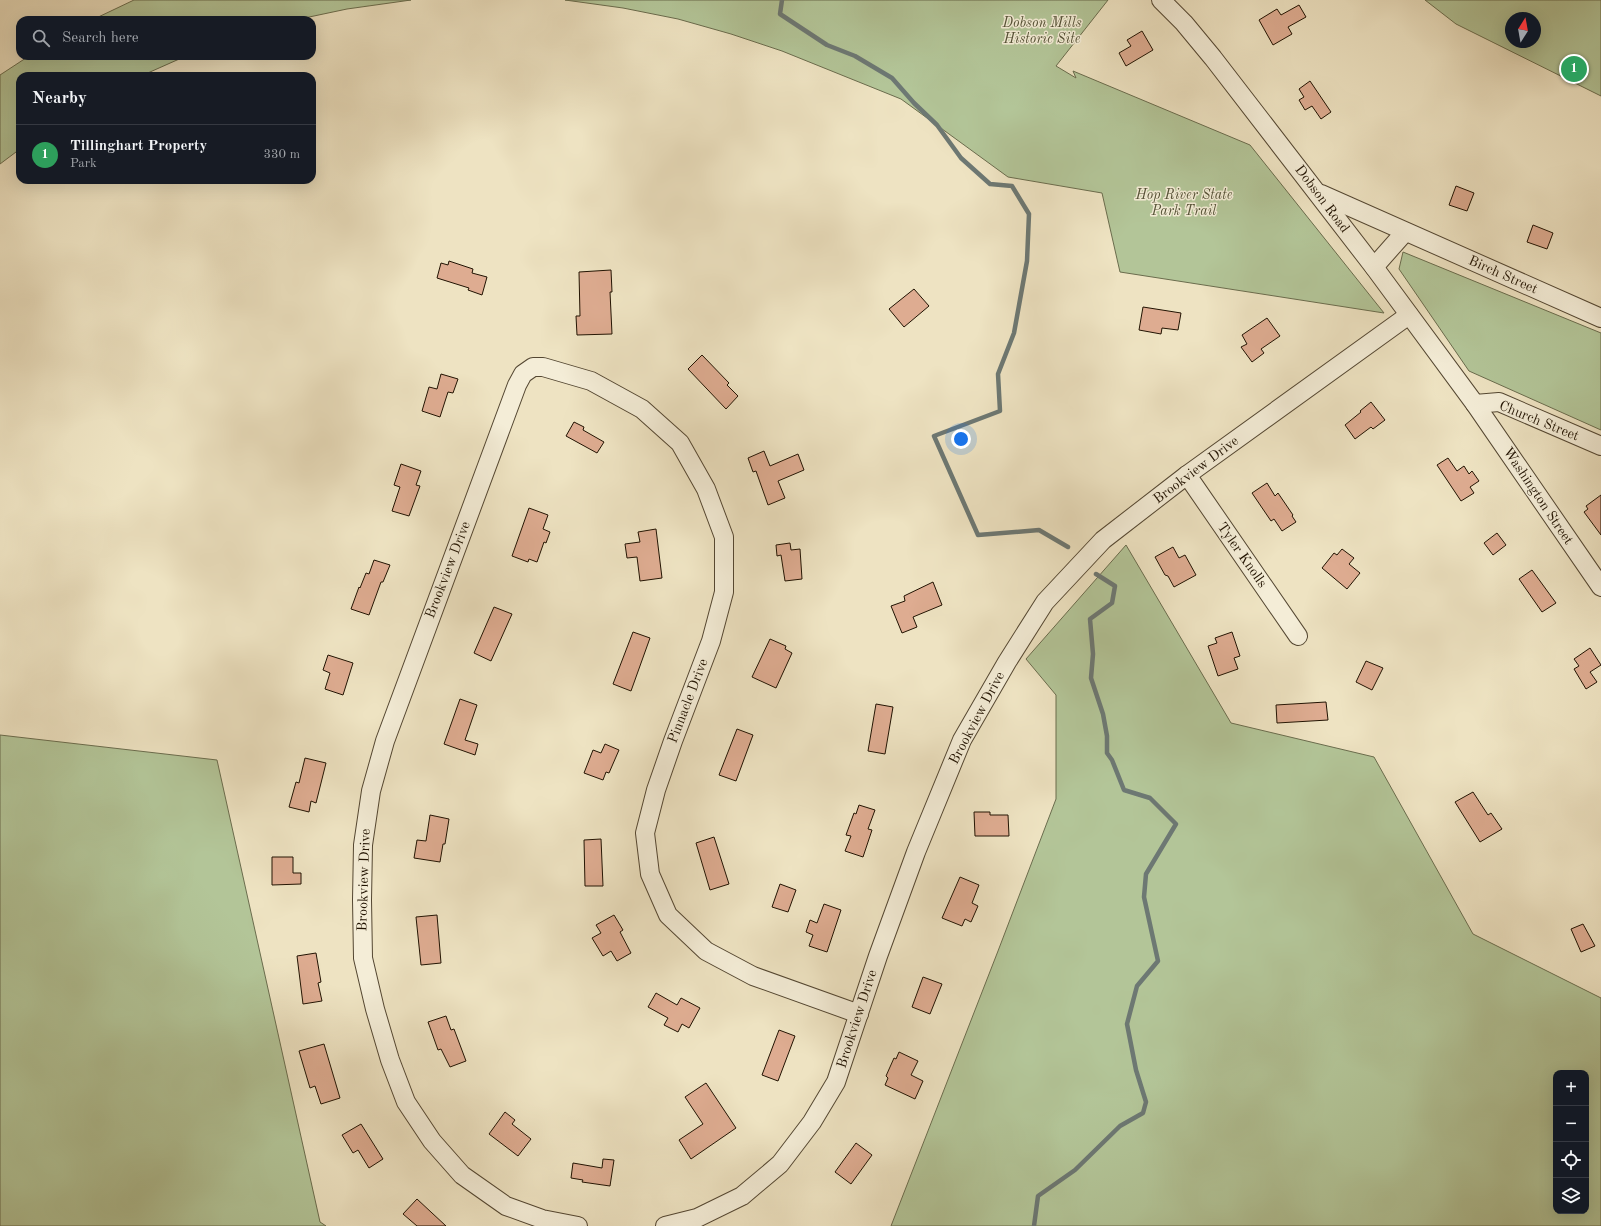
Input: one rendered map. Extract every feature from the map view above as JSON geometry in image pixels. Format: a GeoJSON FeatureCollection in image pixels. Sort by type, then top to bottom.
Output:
{"type":"FeatureCollection","features":[{"type":"Feature","properties":{"kind":"street","name":"Dobson Road"},"geometry":{"type":"LineString","coordinates":[[1161,0],[1184,23],[1213,58],[1318,193],[1475,404]]}},
{"type":"Feature","properties":{"kind":"street","name":"Birch Street"},"geometry":{"type":"LineString","coordinates":[[1318,193],[1601,318]]}},
{"type":"Feature","properties":{"kind":"street"},"geometry":{"type":"LineString","coordinates":[[1374,267],[1405,232]]}},
{"type":"Feature","properties":{"kind":"street","name":"Brookview Drive"},"geometry":{"type":"LineString","coordinates":[[664,1226],[697,1218],[742,1196],[780,1164],[812,1122],[836,1082],[916,852],[962,740],[1007,662],[1045,602],[1104,540],[1187,475],[1409,315]]}},
{"type":"Feature","properties":{"kind":"street","name":"Brookview Drive"},"geometry":{"type":"LineString","coordinates":[[533,367],[523,374],[517,385],[385,741],[371,791],[363,845],[363,958],[375,1009],[390,1060],[406,1102],[432,1141],[462,1175],[506,1206],[542,1219],[578,1226]]}},
{"type":"Feature","properties":{"kind":"street","name":"Pinnacle Drive"},"geometry":{"type":"LineString","coordinates":[[533,367],[543,367],[591,381],[642,409],[680,443],[706,489],[724,537],[724,592],[710,641],[656,790],[645,833],[650,874],[668,914],[706,951],[753,976],[859,1014]]}},
{"type":"Feature","properties":{"kind":"street","name":"Church Street"},"geometry":{"type":"LineString","coordinates":[[1475,404],[1499,402],[1601,446]]}},
{"type":"Feature","properties":{"kind":"street","name":"Washington Street"},"geometry":{"type":"LineString","coordinates":[[1475,404],[1601,587]]}},
{"type":"Feature","properties":{"kind":"street","name":"Tyler Knolls"},"geometry":{"type":"LineString","coordinates":[[1187,475],[1298,636]]}},
{"type":"Feature","properties":{"kind":"green space"},"geometry":{"type":"Polygon","coordinates":[[[134,0],[411,0],[347,9],[314,16],[100,16],[134,0]]]}},
{"type":"Feature","properties":{"kind":"green space","name":"Hop River State Park Trail"},"geometry":{"type":"Polygon","coordinates":[[[565,0],[1108,0],[1056,66],[1076,78],[1073,71],[1250,145],[1384,313],[1120,272],[1102,193],[1008,177],[901,99],[782,51],[731,34],[678,19],[623,8],[565,0]]]}},
{"type":"Feature","properties":{"kind":"green space"},"geometry":{"type":"Polygon","coordinates":[[[1425,0],[1601,0],[1601,96],[1456,24],[1425,0]]]}},
{"type":"Feature","properties":{"kind":"green space"},"geometry":{"type":"Polygon","coordinates":[[[23,60],[177,60],[150,72],[16,72],[16,152],[0,164],[0,75],[23,60]]]}},
{"type":"Feature","properties":{"kind":"green space"},"geometry":{"type":"Polygon","coordinates":[[[1403,252],[1601,333],[1601,430],[1469,371],[1399,269],[1403,252]]]}},
{"type":"Feature","properties":{"kind":"green space"},"geometry":{"type":"Polygon","coordinates":[[[1126,545],[1231,723],[1374,757],[1473,934],[1601,998],[1601,1226],[891,1226],[1056,799],[1056,695],[1026,659],[1126,545]]]}},
{"type":"Feature","properties":{"kind":"green space"},"geometry":{"type":"Polygon","coordinates":[[[0,735],[217,760],[320,1222],[326,1226],[0,1226],[0,735]]]}},
{"type":"Feature","properties":{"kind":"building"},"geometry":{"type":"Polygon","coordinates":[[[1299,5],[1306,17],[1288,27],[1292,34],[1273,45],[1259,20],[1277,9],[1281,15],[1299,5]]]}},
{"type":"Feature","properties":{"kind":"building"},"geometry":{"type":"Polygon","coordinates":[[[1142,31],[1153,50],[1126,66],[1119,53],[1131,46],[1127,40],[1142,31]]]}},
{"type":"Feature","properties":{"kind":"building"},"geometry":{"type":"Polygon","coordinates":[[[1310,81],[1331,112],[1321,119],[1312,106],[1305,110],[1299,100],[1304,97],[1299,89],[1310,81]]]}},
{"type":"Feature","properties":{"kind":"building"},"geometry":{"type":"Polygon","coordinates":[[[1456,186],[1474,193],[1467,211],[1449,205],[1456,186]]]}},
{"type":"Feature","properties":{"kind":"building"},"geometry":{"type":"Polygon","coordinates":[[[1533,225],[1553,233],[1547,249],[1527,242],[1533,225]]]}},
{"type":"Feature","properties":{"kind":"building"},"geometry":{"type":"Polygon","coordinates":[[[449,261],[473,269],[472,273],[487,277],[482,295],[468,290],[469,288],[437,278],[441,263],[448,265],[449,261]]]}},
{"type":"Feature","properties":{"kind":"building"},"geometry":{"type":"Polygon","coordinates":[[[611,270],[612,292],[610,292],[612,334],[577,335],[576,316],[580,316],[579,272],[611,270]]]}},
{"type":"Feature","properties":{"kind":"building"},"geometry":{"type":"Polygon","coordinates":[[[914,289],[929,306],[904,327],[889,309],[914,289]]]}},
{"type":"Feature","properties":{"kind":"building"},"geometry":{"type":"Polygon","coordinates":[[[1143,307],[1181,313],[1178,330],[1162,328],[1161,334],[1139,330],[1143,307]]]}},
{"type":"Feature","properties":{"kind":"building"},"geometry":{"type":"Polygon","coordinates":[[[1267,318],[1280,336],[1261,349],[1264,353],[1252,362],[1241,347],[1247,344],[1242,335],[1267,318]]]}},
{"type":"Feature","properties":{"kind":"building"},"geometry":{"type":"Polygon","coordinates":[[[702,355],[729,383],[727,385],[738,396],[726,409],[688,369],[702,355]]]}},
{"type":"Feature","properties":{"kind":"building"},"geometry":{"type":"Polygon","coordinates":[[[441,374],[458,379],[453,393],[448,392],[440,417],[422,411],[429,387],[437,389],[441,374]]]}},
{"type":"Feature","properties":{"kind":"building"},"geometry":{"type":"Polygon","coordinates":[[[1371,402],[1385,420],[1373,429],[1371,427],[1355,439],[1345,425],[1371,402]]]}},
{"type":"Feature","properties":{"kind":"building"},"geometry":{"type":"Polygon","coordinates":[[[574,422],[584,427],[583,430],[604,442],[597,453],[566,436],[574,422]]]}},
{"type":"Feature","properties":{"kind":"building"},"geometry":{"type":"Polygon","coordinates":[[[764,451],[770,466],[798,454],[804,470],[778,481],[785,498],[768,505],[756,471],[753,472],[748,458],[764,451]]]}},
{"type":"Feature","properties":{"kind":"building"},"geometry":{"type":"Polygon","coordinates":[[[1448,458],[1457,471],[1464,466],[1469,474],[1472,471],[1479,481],[1470,487],[1474,493],[1461,501],[1437,465],[1448,458]]]}},
{"type":"Feature","properties":{"kind":"building"},"geometry":{"type":"Polygon","coordinates":[[[401,464],[421,471],[416,485],[420,486],[409,516],[392,511],[400,487],[394,485],[401,464]]]}},
{"type":"Feature","properties":{"kind":"building"},"geometry":{"type":"Polygon","coordinates":[[[1267,483],[1275,496],[1278,493],[1296,522],[1282,531],[1274,519],[1271,521],[1252,493],[1267,483]]]}},
{"type":"Feature","properties":{"kind":"building"},"geometry":{"type":"Polygon","coordinates":[[[1601,495],[1601,535],[1584,512],[1588,509],[1586,506],[1601,495]]]}},
{"type":"Feature","properties":{"kind":"building"},"geometry":{"type":"Polygon","coordinates":[[[529,508],[548,515],[543,529],[550,532],[546,543],[544,542],[537,562],[529,559],[528,562],[512,556],[529,508]]]}},
{"type":"Feature","properties":{"kind":"building"},"geometry":{"type":"Polygon","coordinates":[[[656,529],[662,578],[640,581],[637,557],[627,558],[625,544],[640,542],[638,532],[656,529]]]}},
{"type":"Feature","properties":{"kind":"building"},"geometry":{"type":"Polygon","coordinates":[[[1497,533],[1506,545],[1493,555],[1484,543],[1497,533]]]}},
{"type":"Feature","properties":{"kind":"building"},"geometry":{"type":"Polygon","coordinates":[[[790,543],[791,550],[800,549],[802,579],[785,581],[781,555],[777,556],[776,545],[790,543]]]}},
{"type":"Feature","properties":{"kind":"building"},"geometry":{"type":"Polygon","coordinates":[[[1173,547],[1179,558],[1185,555],[1196,575],[1174,587],[1155,557],[1173,547]]]}},
{"type":"Feature","properties":{"kind":"building"},"geometry":{"type":"Polygon","coordinates":[[[1342,549],[1354,558],[1349,564],[1360,573],[1347,589],[1322,568],[1334,553],[1337,555],[1342,549]]]}},
{"type":"Feature","properties":{"kind":"building"},"geometry":{"type":"Polygon","coordinates":[[[374,560],[390,565],[383,582],[381,582],[369,615],[351,609],[359,587],[360,588],[366,573],[369,574],[374,560]]]}},
{"type":"Feature","properties":{"kind":"building"},"geometry":{"type":"Polygon","coordinates":[[[1532,570],[1556,603],[1542,612],[1519,579],[1532,570]]]}},
{"type":"Feature","properties":{"kind":"building"},"geometry":{"type":"Polygon","coordinates":[[[933,582],[942,605],[913,617],[917,627],[902,633],[891,606],[905,601],[904,596],[933,582]]]}},
{"type":"Feature","properties":{"kind":"building"},"geometry":{"type":"Polygon","coordinates":[[[494,607],[512,614],[491,661],[474,653],[494,607]]]}},
{"type":"Feature","properties":{"kind":"building"},"geometry":{"type":"Polygon","coordinates":[[[633,632],[650,638],[631,691],[613,684],[633,632]]]}},
{"type":"Feature","properties":{"kind":"building"},"geometry":{"type":"Polygon","coordinates":[[[1232,632],[1240,656],[1234,658],[1238,669],[1218,676],[1208,646],[1217,643],[1215,638],[1232,632]]]}},
{"type":"Feature","properties":{"kind":"building"},"geometry":{"type":"Polygon","coordinates":[[[770,639],[786,646],[785,649],[792,653],[776,688],[752,677],[770,639]]]}},
{"type":"Feature","properties":{"kind":"building"},"geometry":{"type":"Polygon","coordinates":[[[1590,648],[1601,665],[1590,672],[1597,682],[1586,689],[1574,669],[1579,666],[1574,659],[1590,648]]]}},
{"type":"Feature","properties":{"kind":"building"},"geometry":{"type":"Polygon","coordinates":[[[328,655],[353,663],[343,695],[325,689],[330,673],[323,670],[328,655]]]}},
{"type":"Feature","properties":{"kind":"building"},"geometry":{"type":"Polygon","coordinates":[[[1366,661],[1383,668],[1372,690],[1356,682],[1366,661]]]}},
{"type":"Feature","properties":{"kind":"building"},"geometry":{"type":"Polygon","coordinates":[[[460,699],[477,705],[465,740],[478,744],[475,755],[444,744],[460,699]]]}},
{"type":"Feature","properties":{"kind":"building"},"geometry":{"type":"Polygon","coordinates":[[[1326,702],[1328,720],[1277,723],[1276,705],[1326,702]]]}},
{"type":"Feature","properties":{"kind":"building"},"geometry":{"type":"Polygon","coordinates":[[[876,704],[893,707],[885,754],[868,751],[876,704]]]}},
{"type":"Feature","properties":{"kind":"building"},"geometry":{"type":"Polygon","coordinates":[[[737,729],[753,735],[736,781],[719,775],[737,729]]]}},
{"type":"Feature","properties":{"kind":"building"},"geometry":{"type":"Polygon","coordinates":[[[605,744],[619,750],[609,773],[606,772],[603,780],[584,773],[593,750],[601,753],[605,744]]]}},
{"type":"Feature","properties":{"kind":"building"},"geometry":{"type":"Polygon","coordinates":[[[305,758],[326,763],[316,803],[311,801],[309,812],[289,807],[296,782],[299,783],[305,758]]]}},
{"type":"Feature","properties":{"kind":"building"},"geometry":{"type":"Polygon","coordinates":[[[1473,792],[1488,815],[1491,813],[1502,829],[1480,842],[1455,802],[1473,792]]]}},
{"type":"Feature","properties":{"kind":"building"},"geometry":{"type":"Polygon","coordinates":[[[859,805],[875,810],[868,829],[872,830],[863,857],[845,851],[851,836],[846,835],[854,813],[856,814],[859,805]]]}},
{"type":"Feature","properties":{"kind":"building"},"geometry":{"type":"Polygon","coordinates":[[[974,812],[990,812],[990,815],[1008,815],[1009,836],[975,836],[974,812]]]}},
{"type":"Feature","properties":{"kind":"building"},"geometry":{"type":"Polygon","coordinates":[[[430,815],[449,819],[445,844],[443,844],[440,862],[414,858],[417,840],[426,841],[430,815]]]}},
{"type":"Feature","properties":{"kind":"building"},"geometry":{"type":"Polygon","coordinates":[[[714,837],[729,884],[710,890],[696,843],[714,837]]]}},
{"type":"Feature","properties":{"kind":"building"},"geometry":{"type":"Polygon","coordinates":[[[601,839],[603,886],[585,886],[584,840],[601,839]]]}},
{"type":"Feature","properties":{"kind":"building"},"geometry":{"type":"Polygon","coordinates":[[[272,857],[293,857],[293,873],[301,873],[301,884],[272,885],[272,857]]]}},
{"type":"Feature","properties":{"kind":"building"},"geometry":{"type":"Polygon","coordinates":[[[960,877],[979,885],[972,903],[978,906],[971,922],[965,919],[962,926],[942,918],[960,877]]]}},
{"type":"Feature","properties":{"kind":"building"},"geometry":{"type":"Polygon","coordinates":[[[780,884],[796,890],[788,912],[772,907],[780,884]]]}},
{"type":"Feature","properties":{"kind":"building"},"geometry":{"type":"Polygon","coordinates":[[[824,904],[841,910],[827,952],[809,946],[813,935],[806,932],[810,920],[817,923],[824,904]]]}},
{"type":"Feature","properties":{"kind":"building"},"geometry":{"type":"Polygon","coordinates":[[[437,915],[441,963],[421,965],[416,917],[437,915]]]}},
{"type":"Feature","properties":{"kind":"building"},"geometry":{"type":"Polygon","coordinates":[[[614,915],[623,930],[620,932],[631,953],[617,961],[611,951],[603,956],[592,938],[601,933],[596,925],[614,915]]]}},
{"type":"Feature","properties":{"kind":"building"},"geometry":{"type":"Polygon","coordinates":[[[1583,924],[1595,946],[1581,952],[1571,929],[1583,924]]]}},
{"type":"Feature","properties":{"kind":"building"},"geometry":{"type":"Polygon","coordinates":[[[316,953],[321,982],[318,983],[322,1001],[303,1004],[297,956],[316,953]]]}},
{"type":"Feature","properties":{"kind":"building"},"geometry":{"type":"Polygon","coordinates":[[[923,977],[942,984],[930,1014],[912,1007],[923,977]]]}},
{"type":"Feature","properties":{"kind":"building"},"geometry":{"type":"Polygon","coordinates":[[[656,993],[677,1005],[681,998],[700,1008],[689,1028],[682,1024],[678,1032],[664,1025],[668,1018],[648,1007],[656,993]]]}},
{"type":"Feature","properties":{"kind":"building"},"geometry":{"type":"Polygon","coordinates":[[[446,1016],[451,1030],[454,1029],[466,1061],[450,1067],[441,1049],[438,1050],[428,1022],[446,1016]]]}},
{"type":"Feature","properties":{"kind":"building"},"geometry":{"type":"Polygon","coordinates":[[[779,1030],[795,1036],[778,1081],[762,1075],[779,1030]]]}},
{"type":"Feature","properties":{"kind":"building"},"geometry":{"type":"Polygon","coordinates":[[[324,1044],[340,1098],[321,1104],[315,1086],[310,1088],[299,1051],[324,1044]]]}},
{"type":"Feature","properties":{"kind":"building"},"geometry":{"type":"Polygon","coordinates":[[[899,1052],[918,1061],[911,1075],[923,1081],[915,1099],[885,1085],[888,1078],[886,1076],[894,1058],[896,1059],[899,1052]]]}},
{"type":"Feature","properties":{"kind":"building"},"geometry":{"type":"Polygon","coordinates":[[[706,1083],[736,1128],[691,1159],[679,1140],[703,1124],[685,1097],[706,1083]]]}},
{"type":"Feature","properties":{"kind":"building"},"geometry":{"type":"Polygon","coordinates":[[[505,1112],[515,1120],[512,1124],[531,1139],[518,1156],[489,1134],[505,1112]]]}},
{"type":"Feature","properties":{"kind":"building"},"geometry":{"type":"Polygon","coordinates":[[[361,1124],[383,1159],[369,1168],[358,1150],[353,1153],[342,1135],[361,1124]]]}},
{"type":"Feature","properties":{"kind":"building"},"geometry":{"type":"Polygon","coordinates":[[[856,1143],[872,1155],[851,1184],[835,1172],[856,1143]]]}},
{"type":"Feature","properties":{"kind":"building"},"geometry":{"type":"Polygon","coordinates":[[[603,1159],[614,1160],[610,1186],[582,1182],[583,1180],[571,1178],[573,1163],[602,1168],[603,1159]]]}},
{"type":"Feature","properties":{"kind":"building"},"geometry":{"type":"Polygon","coordinates":[[[417,1199],[446,1226],[417,1226],[403,1214],[417,1199]]]}},
{"type":"Feature","properties":{"kind":"waterway"},"geometry":{"type":"LineString","coordinates":[[782,0],[780,14],[827,45],[855,56],[892,78],[914,103],[937,125],[961,158],[990,184],[1012,186],[1029,214],[1027,261],[1014,333],[998,374],[1000,411],[934,436],[978,535],[1039,530],[1068,547]]}},
{"type":"Feature","properties":{"kind":"waterway"},"geometry":{"type":"LineString","coordinates":[[1034,1226],[1038,1196],[1075,1170],[1120,1126],[1143,1113],[1146,1102],[1136,1070],[1127,1024],[1137,986],[1158,961],[1144,897],[1146,874],[1176,824],[1150,798],[1124,790],[1112,760],[1107,753],[1107,736],[1103,714],[1091,678],[1093,654],[1090,619],[1112,603],[1115,586],[1096,574]]}},
{"type":"Feature","properties":{"kind":"place","name":"Tillinghart Property"},"geometry":{"type":"Point","coordinates":[1574,69]}},
{"type":"Feature","properties":{"kind":"park label","name":"Dobson Mills Historic Site"},"geometry":{"type":"Point","coordinates":[1042,32]}}]}
